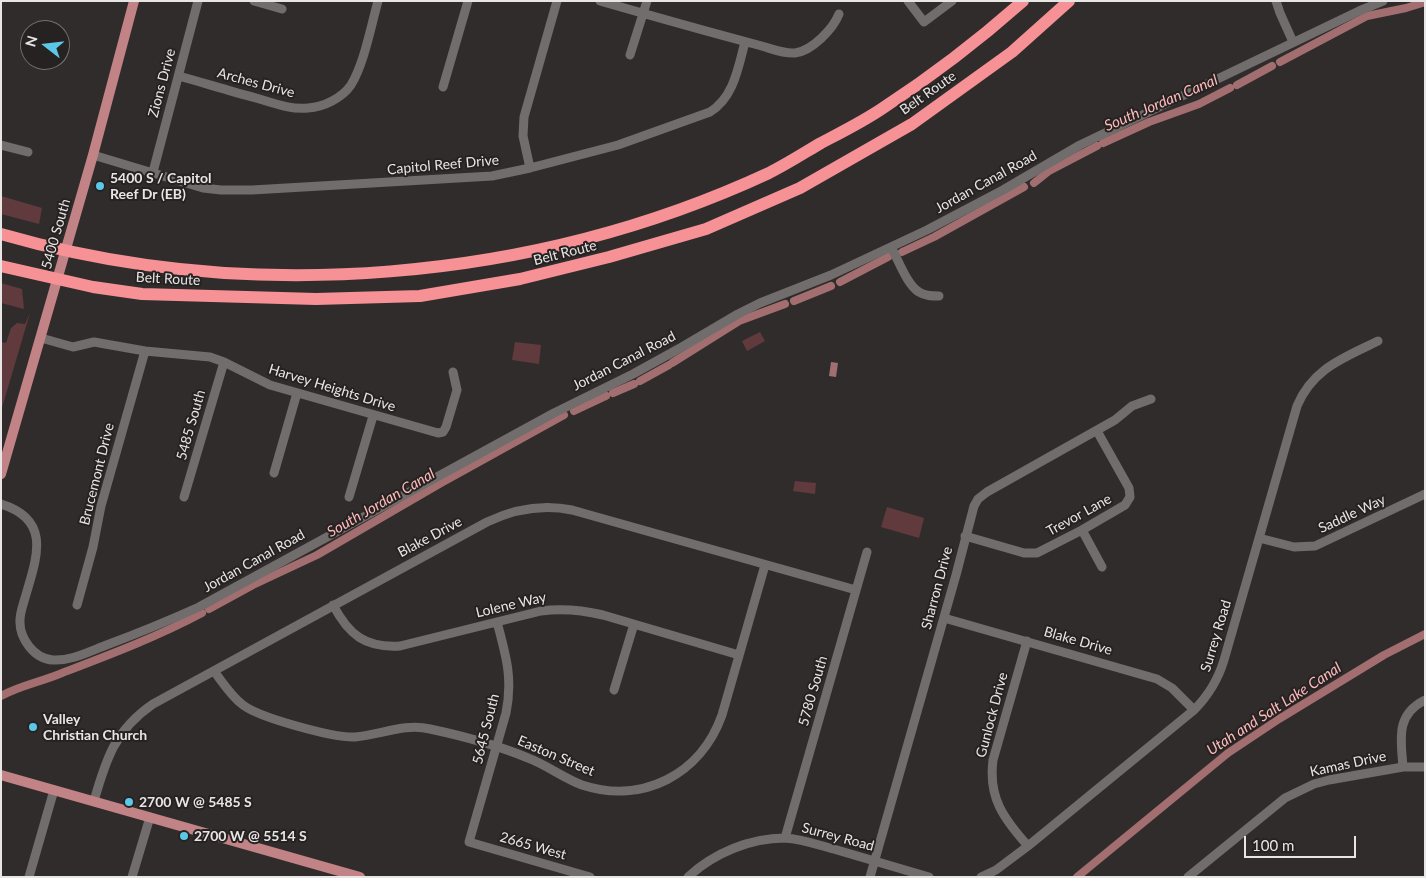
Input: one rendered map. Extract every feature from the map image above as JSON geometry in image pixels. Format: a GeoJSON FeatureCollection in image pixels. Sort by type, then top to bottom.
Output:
{"type":"FeatureCollection","features":[{"type":"Feature","properties":{"kind":"highway","name":"Belt Route"},"geometry":{"type":"LineString","coordinates":[[1,234],[31,243],[101,258],[209,272],[289,275],[410,270],[497,258],[593,236],[684,209],[771,172],[882,109],[980,38],[1023,1]]}},
{"type":"Feature","properties":{"kind":"highway","name":"Belt Route"},"geometry":{"type":"LineString","coordinates":[[1,266],[94,287],[142,294],[316,298],[420,296],[520,279],[609,257],[706,229],[800,188],[912,124],[1012,52],[1069,1]]}},
{"type":"Feature","properties":{"kind":"main road","name":"5400 South"},"geometry":{"type":"LineString","coordinates":[[1,474],[93,155],[134,1]]}},
{"type":"Feature","properties":{"kind":"main road"},"geometry":{"type":"LineString","coordinates":[[1,775],[360,877]]}},
{"type":"Feature","properties":{"kind":"street","name":"Zions Drive"},"geometry":{"type":"LineString","coordinates":[[153,172],[198,1]]}},
{"type":"Feature","properties":{"kind":"street"},"geometry":{"type":"LineString","coordinates":[[254,1],[282,9]]}},
{"type":"Feature","properties":{"kind":"street","name":"Arches Drive"},"geometry":{"type":"LineString","coordinates":[[178,76],[287,106],[298,108],[319,107],[341,95],[350,86],[357,73],[378,1]]}},
{"type":"Feature","properties":{"kind":"street"},"geometry":{"type":"LineString","coordinates":[[443,87],[468,1]]}},
{"type":"Feature","properties":{"kind":"street"},"geometry":{"type":"LineString","coordinates":[[530,168],[523,136],[524,117],[557,1]]}},
{"type":"Feature","properties":{"kind":"street"},"geometry":{"type":"LineString","coordinates":[[600,1],[790,53],[801,52],[831,30],[839,14]]}},
{"type":"Feature","properties":{"kind":"street"},"geometry":{"type":"LineString","coordinates":[[630,55],[647,1]]}},
{"type":"Feature","properties":{"kind":"street"},"geometry":{"type":"LineString","coordinates":[[908,1],[924,22],[952,1]]}},
{"type":"Feature","properties":{"kind":"street"},"geometry":{"type":"LineString","coordinates":[[1276,1],[1293,42]]}},
{"type":"Feature","properties":{"kind":"street","name":"Jordan Canal Road"},"geometry":{"type":"LineString","coordinates":[[1,504],[26,516],[32,524],[38,541],[35,562],[20,618],[20,628],[24,639],[36,653],[52,660],[77,656],[141,632],[199,607],[554,412],[633,374],[738,314],[811,284],[891,246],[994,196],[1080,145],[1293,42],[1383,1]]}},
{"type":"Feature","properties":{"kind":"street","name":"Capitol Reef Drive"},"geometry":{"type":"LineString","coordinates":[[93,155],[203,188],[236,190],[476,178],[530,168],[618,145],[710,112],[721,104],[731,89],[745,42]]}},
{"type":"Feature","properties":{"kind":"street"},"geometry":{"type":"LineString","coordinates":[[1,145],[28,152]]}},
{"type":"Feature","properties":{"kind":"street"},"geometry":{"type":"LineString","coordinates":[[891,246],[909,282],[914,288],[924,294],[939,296]]}},
{"type":"Feature","properties":{"kind":"street","name":"Harvey Heights Drive"},"geometry":{"type":"LineString","coordinates":[[41,338],[73,347],[94,342],[145,351],[210,357],[224,362],[264,383],[432,432],[443,432],[446,427],[457,390],[453,372]]}},
{"type":"Feature","properties":{"kind":"street","name":"Surrey Road"},"geometry":{"type":"LineString","coordinates":[[981,877],[996,870],[1028,846],[1204,700],[1220,674],[1297,406],[1316,376],[1327,368],[1378,341]]}},
{"type":"Feature","properties":{"kind":"street","name":"Brucemont Drive"},"geometry":{"type":"LineString","coordinates":[[77,605],[93,547],[101,506],[145,351]]}},
{"type":"Feature","properties":{"kind":"street","name":"5485 South"},"geometry":{"type":"LineString","coordinates":[[184,497],[224,362]]}},
{"type":"Feature","properties":{"kind":"street"},"geometry":{"type":"LineString","coordinates":[[274,473],[297,393]]}},
{"type":"Feature","properties":{"kind":"street","name":"Sharron Drive"},"geometry":{"type":"LineString","coordinates":[[870,877],[974,506],[981,496],[1097,431],[1115,420],[1132,406],[1151,399]]}},
{"type":"Feature","properties":{"kind":"street"},"geometry":{"type":"LineString","coordinates":[[349,497],[373,416]]}},
{"type":"Feature","properties":{"kind":"street","name":"Trevor Lane"},"geometry":{"type":"LineString","coordinates":[[965,536],[1028,554],[1042,551],[1125,505],[1130,497],[1129,488],[1097,431]]}},
{"type":"Feature","properties":{"kind":"street","name":"Saddle Way"},"geometry":{"type":"LineString","coordinates":[[1260,538],[1294,548],[1315,546],[1425,494]]}},
{"type":"Feature","properties":{"kind":"street","name":"Blake Drive"},"geometry":{"type":"LineString","coordinates":[[94,801],[107,759],[117,739],[130,723],[153,704],[487,522],[511,512],[527,509],[555,508],[572,510],[856,590]]}},
{"type":"Feature","properties":{"kind":"street"},"geometry":{"type":"LineString","coordinates":[[1082,530],[1102,567]]}},
{"type":"Feature","properties":{"kind":"street","name":"5780 South"},"geometry":{"type":"LineString","coordinates":[[785,838],[867,552]]}},
{"type":"Feature","properties":{"kind":"street","name":"Easton Street"},"geometry":{"type":"LineString","coordinates":[[214,670],[233,696],[244,706],[268,717],[319,731],[355,737],[399,728],[419,727],[497,747],[531,758],[576,782],[599,789],[631,791],[664,782],[688,767],[699,756],[715,733],[722,715],[765,565]]}},
{"type":"Feature","properties":{"kind":"street","name":"Lolene Way"},"geometry":{"type":"LineString","coordinates":[[333,605],[348,629],[354,634],[367,642],[388,647],[400,646],[541,611],[562,609],[584,611],[739,654]]}},
{"type":"Feature","properties":{"kind":"street","name":"Blake Drive"},"geometry":{"type":"LineString","coordinates":[[944,618],[1158,679],[1172,688],[1194,710]]}},
{"type":"Feature","properties":{"kind":"street","name":"5645 South"},"geometry":{"type":"LineString","coordinates":[[470,842],[506,713],[510,687],[506,656],[497,622]]}},
{"type":"Feature","properties":{"kind":"street"},"geometry":{"type":"LineString","coordinates":[[614,690],[634,624]]}},
{"type":"Feature","properties":{"kind":"street","name":"Gunlock Drive"},"geometry":{"type":"LineString","coordinates":[[1027,641],[993,760],[992,771],[997,803],[1007,821],[1028,846]]}},
{"type":"Feature","properties":{"kind":"street"},"geometry":{"type":"LineString","coordinates":[[1403,767],[1402,727],[1408,713],[1425,700]]}},
{"type":"Feature","properties":{"kind":"street","name":"Kamas Drive"},"geometry":{"type":"LineString","coordinates":[[1188,877],[1285,798],[1300,789],[1329,780],[1403,767],[1425,767]]}},
{"type":"Feature","properties":{"kind":"street"},"geometry":{"type":"LineString","coordinates":[[29,877],[54,790]]}},
{"type":"Feature","properties":{"kind":"street"},"geometry":{"type":"LineString","coordinates":[[132,877],[150,817]]}},
{"type":"Feature","properties":{"kind":"street","name":"Surrey Road"},"geometry":{"type":"LineString","coordinates":[[688,877],[712,858],[741,845],[785,838],[809,842],[929,877]]}},
{"type":"Feature","properties":{"kind":"street","name":"2665 West"},"geometry":{"type":"LineString","coordinates":[[470,842],[590,877]]}},
{"type":"Feature","properties":{"kind":"shaded area"},"geometry":{"type":"Polygon","coordinates":[[[1,196],[42,208],[39,224],[1,214],[1,196]]]}},
{"type":"Feature","properties":{"kind":"shaded area"},"geometry":{"type":"Polygon","coordinates":[[[1,283],[22,289],[24,309],[1,303],[1,283]]]}},
{"type":"Feature","properties":{"kind":"shaded area"},"geometry":{"type":"Polygon","coordinates":[[[30,313],[1,411],[1,342],[6,343],[11,328],[17,323],[25,324],[30,313]]]}},
{"type":"Feature","properties":{"kind":"shaded area"},"geometry":{"type":"Polygon","coordinates":[[[760,332],[765,341],[747,351],[742,341],[760,332]]]}},
{"type":"Feature","properties":{"kind":"shaded area"},"geometry":{"type":"Polygon","coordinates":[[[515,342],[541,345],[539,364],[512,360],[515,342]]]}},
{"type":"Feature","properties":{"kind":"shaded area"},"geometry":{"type":"Polygon","coordinates":[[[831,362],[838,363],[836,377],[829,376],[831,362]]]}},
{"type":"Feature","properties":{"kind":"shaded area"},"geometry":{"type":"Polygon","coordinates":[[[795,481],[816,483],[815,494],[793,491],[795,481]]]}},
{"type":"Feature","properties":{"kind":"shaded area"},"geometry":{"type":"Polygon","coordinates":[[[887,507],[924,518],[919,538],[881,527],[887,507]]]}},
{"type":"Feature","properties":{"kind":"waterway","name":"South Jordan Canal"},"geometry":{"type":"LineString","coordinates":[[1280,62],[1367,16],[1425,2]]}},
{"type":"Feature","properties":{"kind":"waterway","name":"South Jordan Canal"},"geometry":{"type":"LineString","coordinates":[[1237,85],[1272,66]]}},
{"type":"Feature","properties":{"kind":"waterway","name":"South Jordan Canal"},"geometry":{"type":"LineString","coordinates":[[1103,143],[1149,122],[1199,104],[1230,88]]}},
{"type":"Feature","properties":{"kind":"waterway","name":"South Jordan Canal"},"geometry":{"type":"LineString","coordinates":[[1034,183],[1049,171],[1097,146]]}},
{"type":"Feature","properties":{"kind":"waterway","name":"South Jordan Canal"},"geometry":{"type":"LineString","coordinates":[[902,252],[934,237],[1024,187]]}},
{"type":"Feature","properties":{"kind":"waterway","name":"South Jordan Canal"},"geometry":{"type":"LineString","coordinates":[[840,282],[888,257]]}},
{"type":"Feature","properties":{"kind":"waterway","name":"South Jordan Canal"},"geometry":{"type":"LineString","coordinates":[[794,301],[831,286]]}},
{"type":"Feature","properties":{"kind":"waterway","name":"South Jordan Canal"},"geometry":{"type":"LineString","coordinates":[[672,363],[739,321],[785,304]]}},
{"type":"Feature","properties":{"kind":"waterway","name":"South Jordan Canal"},"geometry":{"type":"LineString","coordinates":[[640,381],[669,365]]}},
{"type":"Feature","properties":{"kind":"waterway","name":"South Jordan Canal"},"geometry":{"type":"LineString","coordinates":[[613,393],[634,384]]}},
{"type":"Feature","properties":{"kind":"waterway","name":"South Jordan Canal"},"geometry":{"type":"LineString","coordinates":[[574,411],[606,396]]}},
{"type":"Feature","properties":{"kind":"waterway","name":"South Jordan Canal"},"geometry":{"type":"LineString","coordinates":[[209,609],[253,585],[317,555],[564,415]]}},
{"type":"Feature","properties":{"kind":"waterway","name":"South Jordan Canal"},"geometry":{"type":"LineString","coordinates":[[1,696],[133,645],[202,613]]}},
{"type":"Feature","properties":{"kind":"waterway","name":"Utah and Salt Lake Canal"},"geometry":{"type":"LineString","coordinates":[[1077,877],[1228,753],[1279,719],[1384,655],[1425,634]]}},
{"type":"Feature","properties":{"kind":"place","name":"5400 S / Capitol Reef Dr (EB)"},"geometry":{"type":"Point","coordinates":[100,186]}},
{"type":"Feature","properties":{"kind":"place","name":"Valley Christian Church"},"geometry":{"type":"Point","coordinates":[33,727]}},
{"type":"Feature","properties":{"kind":"place","name":"2700 W @ 5485 S"},"geometry":{"type":"Point","coordinates":[129,802]}},
{"type":"Feature","properties":{"kind":"place","name":"2700 W @ 5514 S"},"geometry":{"type":"Point","coordinates":[184,836]}}]}
